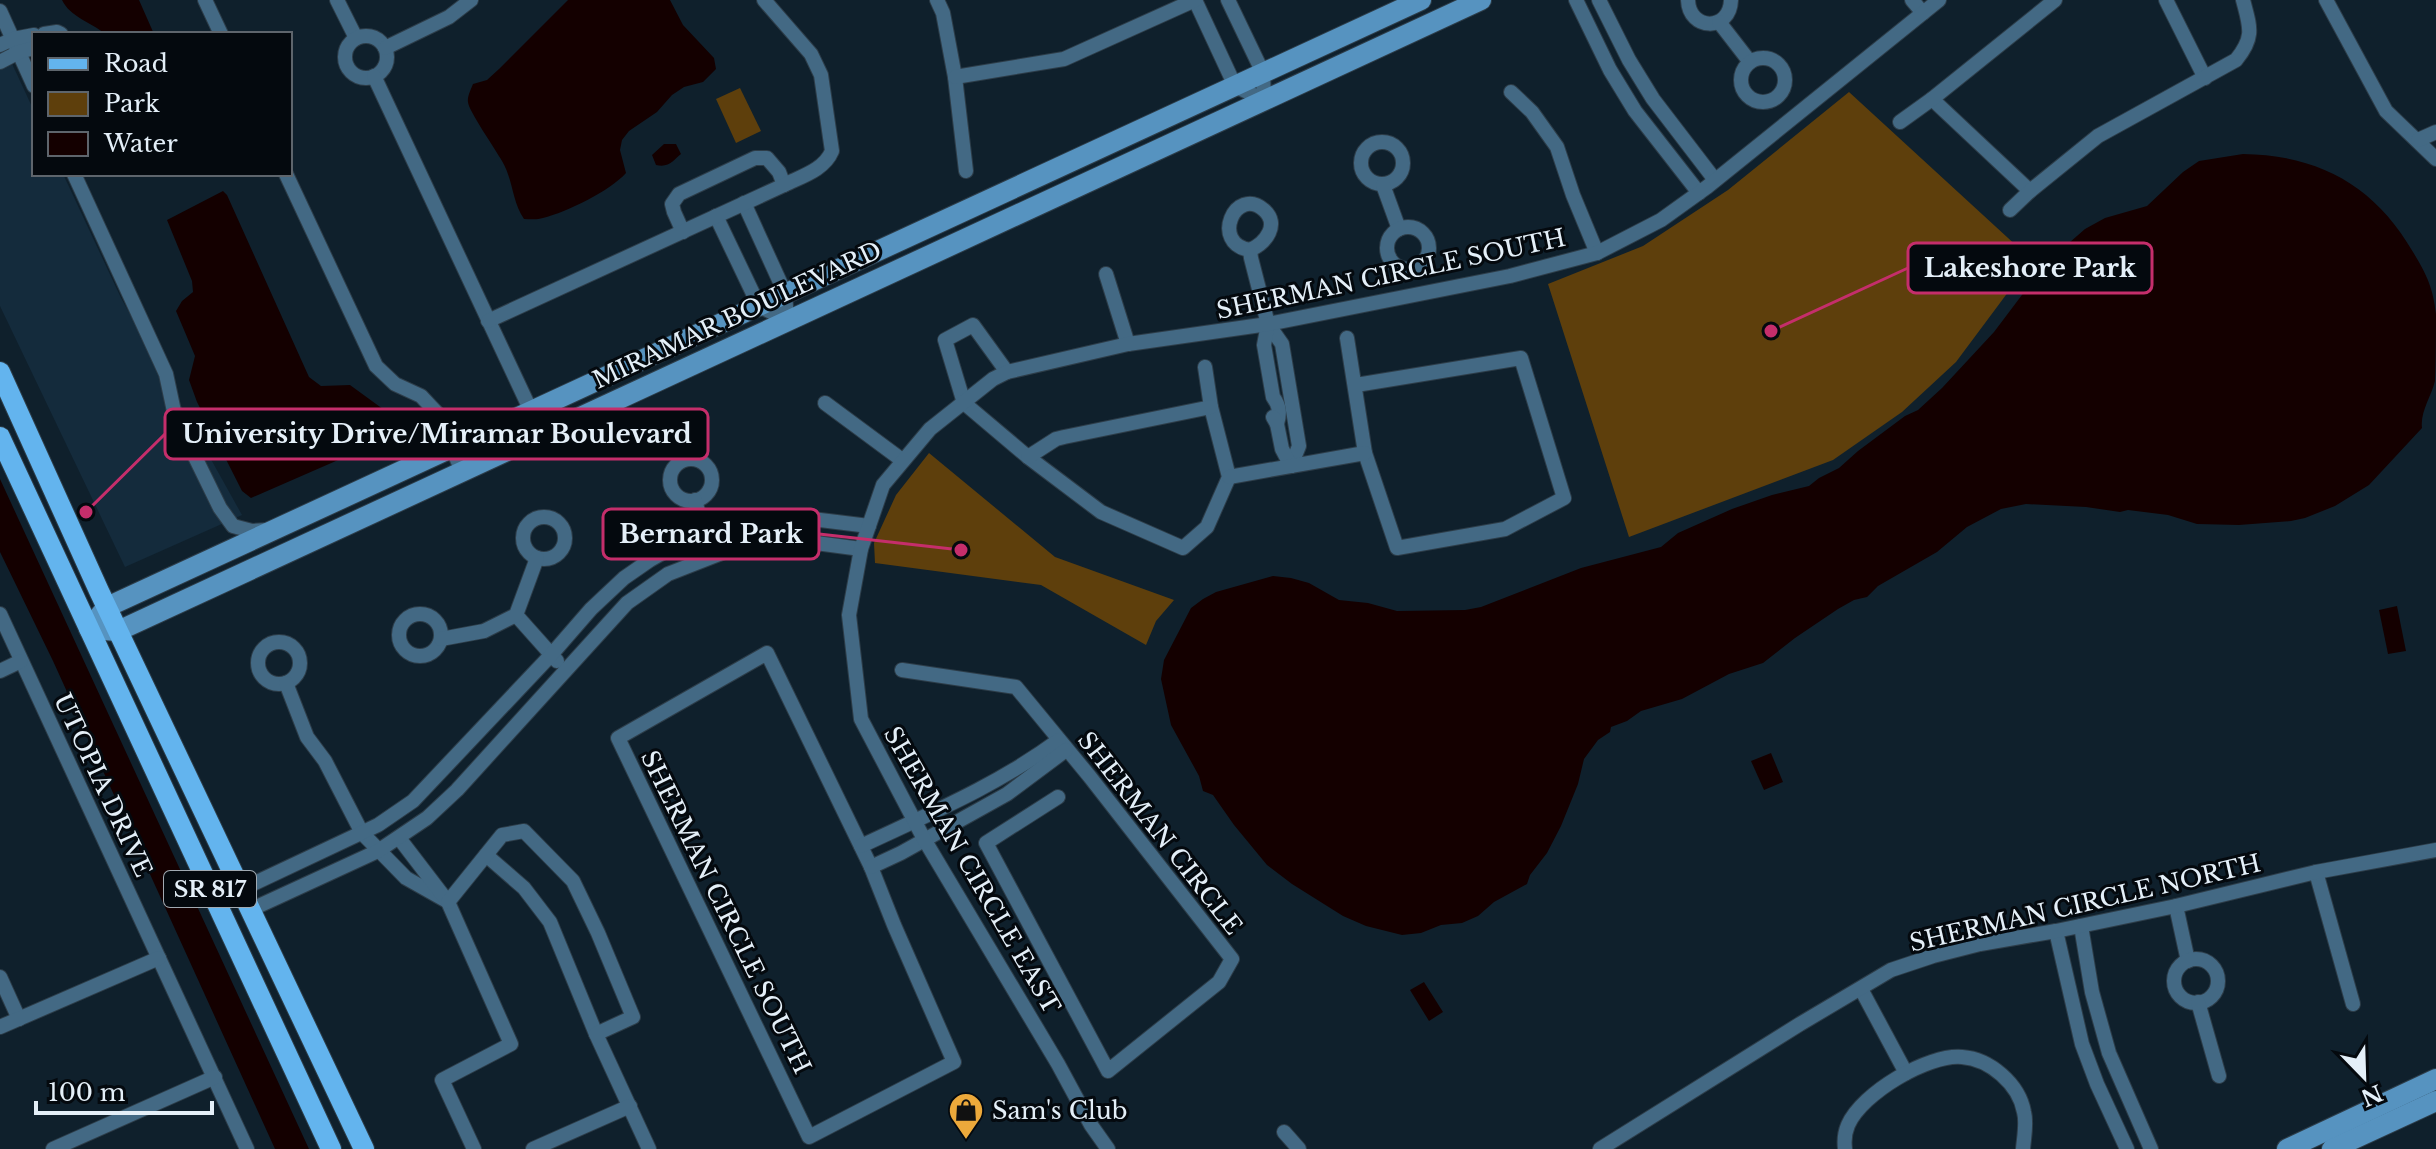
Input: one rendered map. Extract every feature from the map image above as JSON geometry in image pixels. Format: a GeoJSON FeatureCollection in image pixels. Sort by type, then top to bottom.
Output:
{"type":"FeatureCollection","features":[{"type":"Feature","properties":{"kind":"main road","name":"SR 817"},"geometry":{"type":"LineString","coordinates":[[0,372],[118,631],[364,1149]]}},
{"type":"Feature","properties":{"kind":"main road","name":"SR 817"},"geometry":{"type":"LineString","coordinates":[[0,437],[331,1149]]}},
{"type":"Feature","properties":{"kind":"street"},"geometry":{"type":"LineString","coordinates":[[205,0],[220,32]]}},
{"type":"Feature","properties":{"kind":"street"},"geometry":{"type":"LineString","coordinates":[[337,0],[356,38]]}},
{"type":"Feature","properties":{"kind":"street"},"geometry":{"type":"LineString","coordinates":[[385,48],[449,17],[471,0]]}},
{"type":"Feature","properties":{"kind":"street"},"geometry":{"type":"LineString","coordinates":[[488,321],[784,185],[821,167],[829,159],[832,151],[821,75],[811,54],[764,0]]}},
{"type":"Feature","properties":{"kind":"street"},"geometry":{"type":"LineString","coordinates":[[937,0],[943,13],[955,77],[966,171]]}},
{"type":"Feature","properties":{"kind":"street"},"geometry":{"type":"LineString","coordinates":[[955,77],[1064,59],[1195,0],[1235,86],[1264,100],[1263,73],[1228,0]]}},
{"type":"Feature","properties":{"kind":"street","name":"MIRAMAR BOULEVARD"},"geometry":{"type":"LineString","coordinates":[[89,629],[107,607],[1421,0]]}},
{"type":"Feature","properties":{"kind":"street","name":"MIRAMAR BOULEVARD"},"geometry":{"type":"LineString","coordinates":[[89,629],[118,631],[1481,0]]}},
{"type":"Feature","properties":{"kind":"street"},"geometry":{"type":"LineString","coordinates":[[1576,0],[1610,70],[1635,111],[1699,193]]}},
{"type":"Feature","properties":{"kind":"street"},"geometry":{"type":"LineString","coordinates":[[1599,0],[1653,99],[1715,180]]}},
{"type":"Feature","properties":{"kind":"street"},"geometry":{"type":"LineString","coordinates":[[1688,0],[1689,9],[1704,24],[1719,22],[1729,12],[1731,0]]}},
{"type":"Feature","properties":{"kind":"street"},"geometry":{"type":"LineString","coordinates":[[1912,0],[1923,13]]}},
{"type":"Feature","properties":{"kind":"street","name":"SHERMAN CIRCLE SOUTH"},"geometry":{"type":"LineString","coordinates":[[861,549],[883,485],[902,460],[930,429],[993,379],[1007,372],[1128,344],[1268,324],[1510,276],[1597,253],[1661,220],[1699,193],[1939,0]]}},
{"type":"Feature","properties":{"kind":"street"},"geometry":{"type":"LineString","coordinates":[[1900,122],[2055,0]]}},
{"type":"Feature","properties":{"kind":"street"},"geometry":{"type":"LineString","coordinates":[[2166,0],[2205,78]]}},
{"type":"Feature","properties":{"kind":"street"},"geometry":{"type":"LineString","coordinates":[[2010,210],[2098,136],[2236,60],[2247,46],[2251,31],[2243,0]]}},
{"type":"Feature","properties":{"kind":"street"},"geometry":{"type":"LineString","coordinates":[[2326,0],[2386,111],[2436,159]]}},
{"type":"Feature","properties":{"kind":"street"},"geometry":{"type":"LineString","coordinates":[[0,11],[11,45],[32,82]]}},
{"type":"Feature","properties":{"kind":"street"},"geometry":{"type":"LineString","coordinates":[[1719,22],[1750,62]]}},
{"type":"Feature","properties":{"kind":"street"},"geometry":{"type":"LineString","coordinates":[[369,35],[385,48],[387,61],[374,76],[360,77],[348,69],[346,48],[356,38],[369,35]]}},
{"type":"Feature","properties":{"kind":"street"},"geometry":{"type":"LineString","coordinates":[[0,62],[11,45],[32,36]]}},
{"type":"Feature","properties":{"kind":"street"},"geometry":{"type":"LineString","coordinates":[[11,45],[32,48]]}},
{"type":"Feature","properties":{"kind":"street"},"geometry":{"type":"LineString","coordinates":[[1769,59],[1781,67],[1785,80],[1776,98],[1754,101],[1743,90],[1741,75],[1750,62],[1769,59]]}},
{"type":"Feature","properties":{"kind":"street"},"geometry":{"type":"LineString","coordinates":[[374,76],[531,411]]}},
{"type":"Feature","properties":{"kind":"street"},"geometry":{"type":"LineString","coordinates":[[1511,92],[1532,112],[1557,147],[1597,253]]}},
{"type":"Feature","properties":{"kind":"street"},"geometry":{"type":"LineString","coordinates":[[1776,98],[1793,119]]}},
{"type":"Feature","properties":{"kind":"street"},"geometry":{"type":"LineString","coordinates":[[1932,99],[2030,191]]}},
{"type":"Feature","properties":{"kind":"street"},"geometry":{"type":"LineString","coordinates":[[2418,140],[2436,132]]}},
{"type":"Feature","properties":{"kind":"street"},"geometry":{"type":"LineString","coordinates":[[683,232],[672,204],[679,194],[755,158],[767,158],[779,172],[784,185]]}},
{"type":"Feature","properties":{"kind":"street"},"geometry":{"type":"LineString","coordinates":[[75,176],[166,374],[175,416],[220,508],[233,526],[252,531],[274,530]]}},
{"type":"Feature","properties":{"kind":"street"},"geometry":{"type":"LineString","coordinates":[[287,176],[376,366],[395,384],[421,396],[437,413],[462,471]]}},
{"type":"Feature","properties":{"kind":"street"},"geometry":{"type":"LineString","coordinates":[[1383,185],[1399,229]]}},
{"type":"Feature","properties":{"kind":"street"},"geometry":{"type":"LineString","coordinates":[[744,203],[785,293],[787,320]]}},
{"type":"Feature","properties":{"kind":"street"},"geometry":{"type":"LineString","coordinates":[[716,216],[759,306],[787,320]]}},
{"type":"Feature","properties":{"kind":"street"},"geometry":{"type":"LineString","coordinates":[[1399,229],[1416,229],[1422,232],[1429,244],[1427,258],[1418,267],[1397,267],[1388,256],[1388,242],[1399,229]]}},
{"type":"Feature","properties":{"kind":"street"},"geometry":{"type":"LineString","coordinates":[[1250,250],[1268,324],[1282,344],[1299,446],[1291,466]]}},
{"type":"Feature","properties":{"kind":"street"},"geometry":{"type":"LineString","coordinates":[[1411,269],[1417,294]]}},
{"type":"Feature","properties":{"kind":"street"},"geometry":{"type":"LineString","coordinates":[[1106,274],[1128,344]]}},
{"type":"Feature","properties":{"kind":"street"},"geometry":{"type":"LineString","coordinates":[[1268,324],[1264,345],[1273,397],[1271,406],[1282,449],[1291,466]]}},
{"type":"Feature","properties":{"kind":"street"},"geometry":{"type":"LineString","coordinates":[[1007,372],[973,325],[945,340],[964,403],[1028,457],[1101,512],[1183,548],[1207,527],[1229,477],[1211,407],[1205,367]]}},
{"type":"Feature","properties":{"kind":"street"},"geometry":{"type":"LineString","coordinates":[[1347,338],[1365,453],[1397,548],[1505,529],[1564,498],[1521,358],[1356,385]]}},
{"type":"Feature","properties":{"kind":"street"},"geometry":{"type":"LineString","coordinates":[[1273,397],[1290,395]]}},
{"type":"Feature","properties":{"kind":"street"},"geometry":{"type":"LineString","coordinates":[[825,403],[902,460]]}},
{"type":"Feature","properties":{"kind":"street"},"geometry":{"type":"LineString","coordinates":[[1028,457],[1056,439],[1211,407]]}},
{"type":"Feature","properties":{"kind":"street"},"geometry":{"type":"LineString","coordinates":[[1229,477],[1365,453]]}},
{"type":"Feature","properties":{"kind":"street"},"geometry":{"type":"LineString","coordinates":[[695,500],[710,556]]}},
{"type":"Feature","properties":{"kind":"street"},"geometry":{"type":"LineString","coordinates":[[240,890],[391,818],[423,792],[591,609],[624,578],[678,544],[735,528],[785,520],[812,519],[869,526]]}},
{"type":"Feature","properties":{"kind":"street"},"geometry":{"type":"LineString","coordinates":[[250,910],[378,851],[427,818],[457,790],[627,603],[668,574],[732,549],[774,542],[861,549]]}},
{"type":"Feature","properties":{"kind":"street","name":"SHERMAN CIRCLE EAST"},"geometry":{"type":"LineString","coordinates":[[861,549],[849,615],[861,719],[924,839],[1108,1149]]}},
{"type":"Feature","properties":{"kind":"street"},"geometry":{"type":"LineString","coordinates":[[441,639],[484,631],[516,615],[537,558]]}},
{"type":"Feature","properties":{"kind":"street","name":"UTOPIA DRIVE"},"geometry":{"type":"LineString","coordinates":[[0,614],[247,1149]]}},
{"type":"Feature","properties":{"kind":"street"},"geometry":{"type":"LineString","coordinates":[[516,615],[565,670]]}},
{"type":"Feature","properties":{"kind":"street","name":"SHERMAN CIRCLE SOUTH"},"geometry":{"type":"LineString","coordinates":[[767,653],[871,867],[954,1062],[809,1137],[618,738],[767,653]]}},
{"type":"Feature","properties":{"kind":"street"},"geometry":{"type":"LineString","coordinates":[[0,671],[21,661]]}},
{"type":"Feature","properties":{"kind":"street","name":"SHERMAN CIRCLE"},"geometry":{"type":"LineString","coordinates":[[902,670],[1016,687],[1232,959],[1219,982],[1108,1071],[986,843],[1058,797]]}},
{"type":"Feature","properties":{"kind":"street"},"geometry":{"type":"LineString","coordinates":[[286,683],[307,737],[325,761],[362,833],[406,878],[448,902]]}},
{"type":"Feature","properties":{"kind":"street"},"geometry":{"type":"LineString","coordinates":[[861,846],[915,822],[1062,745]]}},
{"type":"Feature","properties":{"kind":"street"},"geometry":{"type":"LineString","coordinates":[[871,867],[1026,781],[1062,745]]}},
{"type":"Feature","properties":{"kind":"street"},"geometry":{"type":"LineString","coordinates":[[955,822],[972,823],[1012,801],[1023,791],[1026,781]]}},
{"type":"Feature","properties":{"kind":"street"},"geometry":{"type":"LineString","coordinates":[[978,789],[987,805]]}},
{"type":"Feature","properties":{"kind":"street"},"geometry":{"type":"LineString","coordinates":[[448,902],[502,835],[524,831],[573,881],[633,1017],[596,1034]]}},
{"type":"Feature","properties":{"kind":"street"},"geometry":{"type":"LineString","coordinates":[[399,838],[448,902],[511,1044],[442,1080],[474,1149]]}},
{"type":"Feature","properties":{"kind":"street","name":"SHERMAN CIRCLE NORTH"},"geometry":{"type":"LineString","coordinates":[[1600,1149],[1891,970],[1980,944],[2081,926],[2316,872],[2436,850]]}},
{"type":"Feature","properties":{"kind":"street"},"geometry":{"type":"LineString","coordinates":[[486,855],[524,888],[550,922],[596,1034],[649,1149]]}},
{"type":"Feature","properties":{"kind":"street"},"geometry":{"type":"LineString","coordinates":[[2316,872],[2353,1004]]}},
{"type":"Feature","properties":{"kind":"street"},"geometry":{"type":"LineString","coordinates":[[2176,906],[2188,961]]}},
{"type":"Feature","properties":{"kind":"street"},"geometry":{"type":"LineString","coordinates":[[2081,926],[2092,992],[2105,1042],[2151,1149]]}},
{"type":"Feature","properties":{"kind":"street"},"geometry":{"type":"LineString","coordinates":[[2056,931],[2082,1044],[2127,1149]]}},
{"type":"Feature","properties":{"kind":"street"},"geometry":{"type":"LineString","coordinates":[[0,1027],[159,958]]}},
{"type":"Feature","properties":{"kind":"street"},"geometry":{"type":"LineString","coordinates":[[2188,961],[2208,962],[2217,973],[2217,987],[2209,999],[2198,1002],[2181,997],[2175,984],[2177,970],[2188,961]]}},
{"type":"Feature","properties":{"kind":"street"},"geometry":{"type":"LineString","coordinates":[[0,977],[19,1019]]}},
{"type":"Feature","properties":{"kind":"street"},"geometry":{"type":"LineString","coordinates":[[1861,989],[1906,1073]]}},
{"type":"Feature","properties":{"kind":"street"},"geometry":{"type":"LineString","coordinates":[[2198,1002],[2219,1076]]}},
{"type":"Feature","properties":{"kind":"street"},"geometry":{"type":"LineString","coordinates":[[1845,1149],[1847,1126],[1859,1108],[1906,1073],[1942,1059],[1963,1057],[1997,1070],[2008,1081],[2024,1111],[2023,1149]]}},
{"type":"Feature","properties":{"kind":"street"},"geometry":{"type":"LineString","coordinates":[[53,1149],[215,1077]]}},
{"type":"Feature","properties":{"kind":"street"},"geometry":{"type":"LineString","coordinates":[[2287,1149],[2436,1079]]}},
{"type":"Feature","properties":{"kind":"street"},"geometry":{"type":"LineString","coordinates":[[2332,1149],[2436,1101]]}},
{"type":"Feature","properties":{"kind":"street"},"geometry":{"type":"LineString","coordinates":[[533,1149],[630,1106]]}},
{"type":"Feature","properties":{"kind":"street"},"geometry":{"type":"LineString","coordinates":[[1284,1132],[1299,1149]]}},
{"type":"Feature","properties":{"kind":"shaded area"},"geometry":{"type":"Polygon","coordinates":[[[0,38],[32,107],[32,176],[64,176],[121,298],[242,515],[125,567],[0,306],[0,38]]]}},
{"type":"Feature","properties":{"kind":"green space"},"geometry":{"type":"Polygon","coordinates":[[[740,88],[761,131],[736,143],[716,99],[740,88]]]}},
{"type":"Feature","properties":{"kind":"green space"},"geometry":{"type":"Polygon","coordinates":[[[1849,92],[2032,260],[1956,362],[1902,412],[1833,460],[1629,537],[1548,284],[1643,246],[1728,190],[1849,92]]]}},
{"type":"Feature","properties":{"kind":"green space"},"geometry":{"type":"Polygon","coordinates":[[[929,453],[1055,557],[1174,600],[1156,621],[1146,645],[1041,585],[875,563],[874,543],[896,495],[929,453]]]}},
{"type":"Feature","properties":{"kind":"water"},"geometry":{"type":"Polygon","coordinates":[[[62,0],[139,0],[153,32],[102,32],[62,0]]]}},
{"type":"Feature","properties":{"kind":"water"},"geometry":{"type":"Polygon","coordinates":[[[568,0],[670,0],[683,25],[714,58],[716,69],[703,82],[684,87],[672,95],[657,112],[629,131],[622,140],[620,150],[626,173],[619,180],[564,211],[541,219],[524,219],[506,168],[472,113],[468,98],[473,84],[487,80],[568,0]]]}},
{"type":"Feature","properties":{"kind":"water"},"geometry":{"type":"Polygon","coordinates":[[[664,144],[676,144],[681,154],[668,164],[656,165],[652,155],[664,144]]]}},
{"type":"Feature","properties":{"kind":"water"},"geometry":{"type":"Polygon","coordinates":[[[2243,154],[2296,160],[2320,168],[2363,192],[2398,229],[2422,268],[2433,297],[2436,314],[2435,381],[2424,410],[2422,428],[2369,485],[2335,506],[2291,521],[2239,525],[2197,524],[2168,515],[2086,507],[2026,504],[2001,509],[1967,527],[1937,552],[1878,586],[1867,597],[1838,609],[1763,663],[1729,674],[1682,699],[1641,711],[1611,727],[1610,732],[1598,740],[1584,759],[1578,784],[1561,826],[1527,884],[1462,923],[1402,935],[1366,926],[1343,916],[1267,865],[1213,795],[1203,791],[1199,776],[1171,725],[1161,679],[1164,660],[1191,608],[1203,599],[1216,592],[1273,576],[1309,583],[1339,600],[1368,603],[1397,611],[1465,610],[1481,607],[1581,568],[1661,547],[1678,533],[1732,509],[1809,486],[1839,468],[1905,416],[1918,410],[1942,388],[1994,332],[2046,263],[2085,229],[2105,218],[2147,206],[2199,161],[2243,154]]]}},
{"type":"Feature","properties":{"kind":"water"},"geometry":{"type":"Polygon","coordinates":[[[223,191],[309,377],[321,386],[350,385],[398,420],[396,432],[384,440],[251,498],[242,491],[189,380],[195,356],[176,311],[193,292],[192,281],[167,220],[223,191]]]}},
{"type":"Feature","properties":{"kind":"water"},"geometry":{"type":"Polygon","coordinates":[[[0,479],[309,1149],[275,1149],[53,661],[0,552],[0,479]]]}},
{"type":"Feature","properties":{"kind":"water"},"geometry":{"type":"Polygon","coordinates":[[[2397,606],[2406,651],[2388,654],[2379,610],[2397,606]]]}},
{"type":"Feature","properties":{"kind":"water"},"geometry":{"type":"Polygon","coordinates":[[[1771,753],[1783,782],[1764,790],[1751,761],[1771,753]]]}},
{"type":"Feature","properties":{"kind":"water"},"geometry":{"type":"Polygon","coordinates":[[[1424,982],[1443,1012],[1429,1021],[1410,990],[1424,982]]]}},
{"type":"Feature","properties":{"kind":"place","name":"Lakeshore Park"},"geometry":{"type":"Point","coordinates":[1771,331]}},
{"type":"Feature","properties":{"kind":"place","name":"University Drive/Miramar Boulevard"},"geometry":{"type":"Point","coordinates":[86,512]}},
{"type":"Feature","properties":{"kind":"place","name":"Bernard Park"},"geometry":{"type":"Point","coordinates":[961,550]}},
{"type":"Feature","properties":{"kind":"place","name":"Sam's Club"},"geometry":{"type":"Point","coordinates":[966,1141]}}]}
